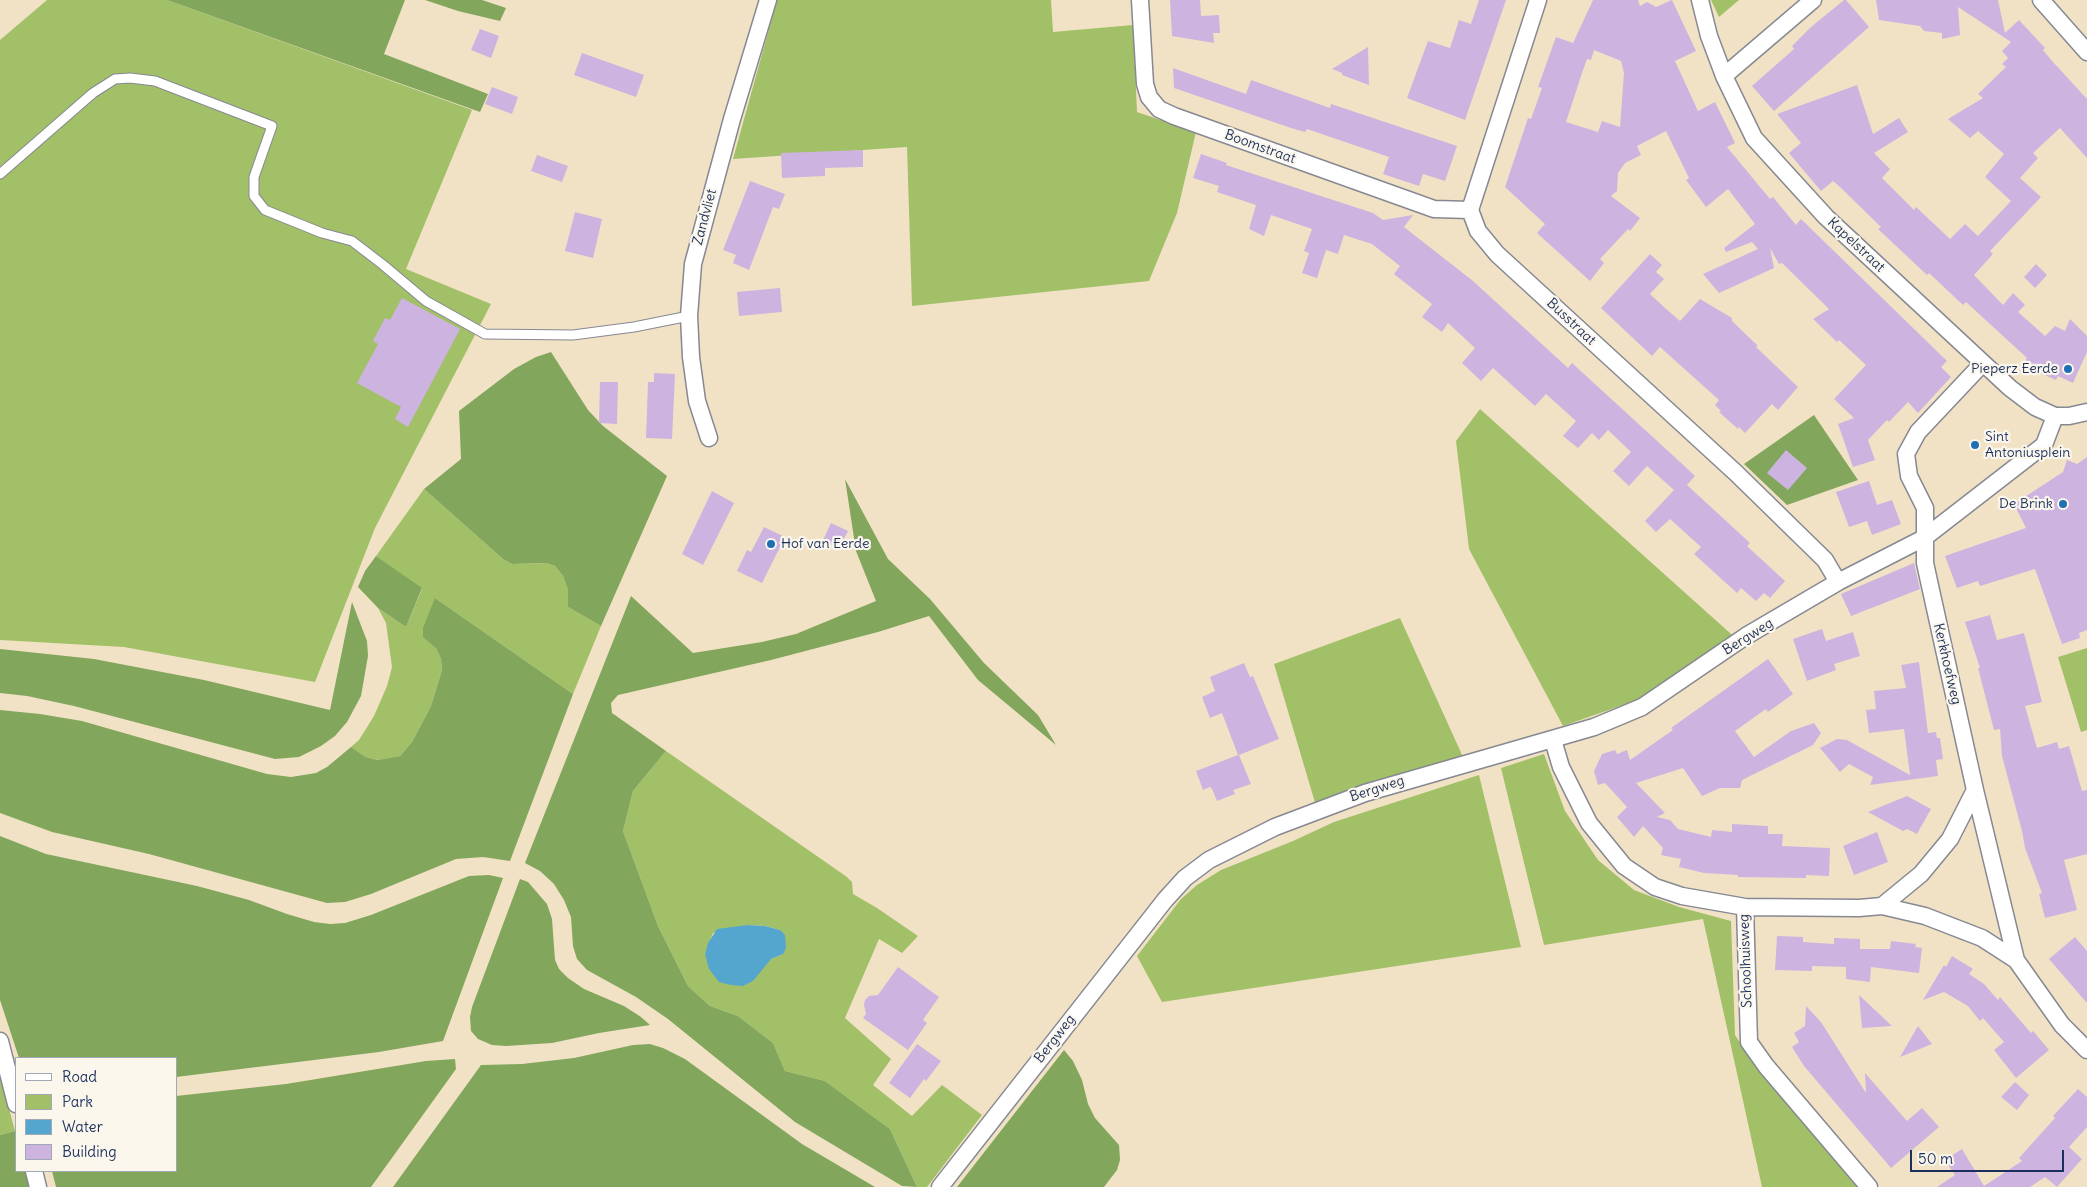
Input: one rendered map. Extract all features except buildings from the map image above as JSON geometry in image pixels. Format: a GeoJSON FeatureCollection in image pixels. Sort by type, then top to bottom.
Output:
{"type":"FeatureCollection","features":[{"type":"Feature","properties":{"kind":"street","name":"Zandvliet"},"geometry":{"type":"LineString","coordinates":[[712,442],[697,401],[693,373],[689,316],[693,264],[768,0]]}},
{"type":"Feature","properties":{"kind":"street","name":"Boomstraat"},"geometry":{"type":"LineString","coordinates":[[1140,0],[1145,84],[1149,97],[1159,109],[1174,116],[1434,208],[1470,210]]}},
{"type":"Feature","properties":{"kind":"street"},"geometry":{"type":"LineString","coordinates":[[1470,210],[1538,0]]}},
{"type":"Feature","properties":{"kind":"street","name":"Kapelstraat"},"geometry":{"type":"LineString","coordinates":[[1700,0],[1709,36],[1724,76],[1754,138],[1826,217],[1983,363],[2035,407],[2054,416]]}},
{"type":"Feature","properties":{"kind":"street"},"geometry":{"type":"LineString","coordinates":[[1724,76],[1813,0]]}},
{"type":"Feature","properties":{"kind":"street"},"geometry":{"type":"LineString","coordinates":[[2041,0],[2087,52]]}},
{"type":"Feature","properties":{"kind":"street","name":"Busstraat"},"geometry":{"type":"LineString","coordinates":[[1470,210],[1478,231],[1497,254],[1736,473],[1825,560],[1838,582]]}},
{"type":"Feature","properties":{"kind":"street"},"geometry":{"type":"LineString","coordinates":[[1924,538],[1925,508],[1909,476],[1906,454],[1918,432],[1983,363]]}},
{"type":"Feature","properties":{"kind":"street"},"geometry":{"type":"LineString","coordinates":[[1924,538],[2044,445],[2054,416],[2086,415]]}},
{"type":"Feature","properties":{"kind":"street","name":"Bergweg"},"geometry":{"type":"LineString","coordinates":[[940,1187],[1165,900],[1185,878],[1209,860],[1230,848],[1275,828],[1365,793],[1431,772],[1553,740],[1594,727],[1642,707],[1746,636],[1838,582],[1924,538]]}},
{"type":"Feature","properties":{"kind":"street","name":"Kerkhoefweg"},"geometry":{"type":"LineString","coordinates":[[1924,538],[1925,563],[1975,790],[2016,960],[2062,1025],[2087,1050]]}},
{"type":"Feature","properties":{"kind":"street","name":"Schoolhuisweg"},"geometry":{"type":"LineString","coordinates":[[1553,740],[1561,767],[1589,823],[1624,866],[1655,888],[1682,896],[1745,907],[1749,1042],[1766,1066],[1869,1187]]}},
{"type":"Feature","properties":{"kind":"street"},"geometry":{"type":"LineString","coordinates":[[1882,906],[1921,874],[1950,839],[1975,790]]}},
{"type":"Feature","properties":{"kind":"street","name":"Kerkhoefweg"},"geometry":{"type":"LineString","coordinates":[[1745,907],[1858,908],[1882,906],[1925,916],[1982,938],[2016,960]]}},
{"type":"Feature","properties":{"kind":"street"},"geometry":{"type":"LineString","coordinates":[[0,1041],[15,1100]]}},
{"type":"Feature","properties":{"kind":"street"},"geometry":{"type":"LineString","coordinates":[[34,1172],[38,1187]]}},
{"type":"Feature","properties":{"kind":"lane"},"geometry":{"type":"LineString","coordinates":[[0,174],[93,93],[115,79],[130,78],[155,81],[272,126],[254,176],[254,196],[265,210],[322,233],[352,241],[426,301],[485,334],[573,335],[634,327],[689,316]]}},
{"type":"Feature","properties":{"kind":"green space"},"geometry":{"type":"Polygon","coordinates":[[[47,0],[167,0],[472,110],[406,269],[491,304],[375,528],[315,682],[124,647],[0,640],[0,40],[47,0]]]}},
{"type":"Feature","properties":{"kind":"green space"},"geometry":{"type":"Polygon","coordinates":[[[167,0],[405,0],[384,54],[488,94],[480,112],[167,0]]]}},
{"type":"Feature","properties":{"kind":"green space"},"geometry":{"type":"Polygon","coordinates":[[[425,0],[482,0],[506,8],[500,21],[458,11],[425,0]]]}},
{"type":"Feature","properties":{"kind":"green space"},"geometry":{"type":"Polygon","coordinates":[[[777,0],[1051,0],[1053,32],[1133,25],[1137,112],[1196,132],[1177,213],[1149,281],[912,306],[907,147],[733,159],[777,0]]]}},
{"type":"Feature","properties":{"kind":"green space"},"geometry":{"type":"Polygon","coordinates":[[[1711,0],[1739,0],[1719,17],[1711,0]]]}},
{"type":"Feature","properties":{"kind":"green space"},"geometry":{"type":"Polygon","coordinates":[[[551,352],[588,410],[603,426],[667,476],[601,626],[568,607],[568,590],[563,576],[555,566],[546,563],[512,564],[503,559],[424,489],[461,459],[459,411],[514,369],[536,357],[551,352]]]}},
{"type":"Feature","properties":{"kind":"green space"},"geometry":{"type":"Polygon","coordinates":[[[1480,409],[1740,642],[1646,697],[1563,726],[1469,549],[1456,441],[1480,409]]]}},
{"type":"Feature","properties":{"kind":"green space"},"geometry":{"type":"Polygon","coordinates":[[[1814,415],[1858,480],[1787,505],[1744,464],[1814,415]]]}},
{"type":"Feature","properties":{"kind":"green space"},"geometry":{"type":"Polygon","coordinates":[[[845,479],[888,559],[930,599],[984,663],[1038,715],[1056,745],[978,680],[929,616],[878,632],[771,660],[618,695],[611,703],[612,713],[666,751],[633,791],[623,831],[658,926],[688,986],[710,1006],[738,1016],[773,1043],[785,1071],[825,1081],[890,1129],[917,1187],[902,1186],[795,1122],[668,1019],[636,997],[587,970],[577,959],[573,946],[571,917],[564,900],[554,884],[540,871],[525,863],[631,596],[693,653],[762,642],[796,634],[876,601],[856,551],[845,479]]]}},
{"type":"Feature","properties":{"kind":"green space"},"geometry":{"type":"Polygon","coordinates":[[[424,489],[503,559],[512,564],[546,563],[555,566],[563,576],[568,590],[568,607],[601,626],[573,694],[435,598],[436,648],[441,659],[442,670],[431,706],[412,742],[400,756],[379,760],[366,757],[351,747],[359,740],[374,716],[387,686],[392,667],[386,623],[378,608],[406,627],[422,589],[376,556],[424,489]]]}},
{"type":"Feature","properties":{"kind":"green space"},"geometry":{"type":"Polygon","coordinates":[[[376,556],[422,588],[406,627],[378,608],[358,587],[365,571],[376,556]]]}},
{"type":"Feature","properties":{"kind":"green space"},"geometry":{"type":"Polygon","coordinates":[[[435,598],[573,694],[510,861],[483,857],[456,859],[371,894],[345,902],[327,903],[149,854],[52,832],[0,813],[0,710],[82,721],[267,774],[291,777],[316,773],[327,767],[351,747],[366,757],[378,760],[400,756],[412,742],[431,706],[442,670],[441,659],[436,648],[423,637],[423,628],[435,598]]]}},
{"type":"Feature","properties":{"kind":"green space"},"geometry":{"type":"Polygon","coordinates":[[[352,602],[367,641],[368,656],[361,696],[347,722],[335,736],[321,746],[299,757],[275,759],[74,706],[27,696],[0,693],[0,649],[94,659],[204,680],[330,710],[352,602]]]}},
{"type":"Feature","properties":{"kind":"green space"},"geometry":{"type":"Polygon","coordinates":[[[1400,618],[1463,757],[1316,806],[1274,664],[1400,618]]]}},
{"type":"Feature","properties":{"kind":"green space"},"geometry":{"type":"Polygon","coordinates":[[[2087,648],[2087,730],[2081,732],[2058,657],[2087,648]]]}},
{"type":"Feature","properties":{"kind":"green space"},"geometry":{"type":"Polygon","coordinates":[[[666,751],[847,877],[852,882],[853,894],[918,936],[902,953],[879,939],[845,1018],[891,1059],[873,1085],[912,1116],[942,1085],[982,1115],[927,1187],[917,1187],[890,1129],[825,1081],[785,1071],[773,1043],[738,1016],[710,1006],[688,986],[658,926],[623,831],[633,791],[666,751]],[[748,925],[713,933],[705,954],[771,959],[783,954],[780,930],[765,926],[748,925]]]}},
{"type":"Feature","properties":{"kind":"green space"},"geometry":{"type":"Polygon","coordinates":[[[1544,754],[1565,811],[1598,860],[1634,890],[1679,907],[1731,921],[1735,1035],[1759,1071],[1865,1187],[1762,1187],[1703,919],[1544,945],[1501,768],[1544,754]]]}},
{"type":"Feature","properties":{"kind":"green space"},"geometry":{"type":"Polygon","coordinates":[[[1479,775],[1521,947],[1162,1002],[1137,956],[1181,899],[1197,885],[1221,870],[1334,822],[1479,775]]]}},
{"type":"Feature","properties":{"kind":"green space"},"geometry":{"type":"Polygon","coordinates":[[[0,836],[46,854],[197,886],[249,900],[314,922],[330,924],[345,923],[371,915],[469,876],[489,875],[503,878],[443,1041],[379,1052],[178,1077],[178,1057],[19,1057],[0,1000],[0,836]]]}},
{"type":"Feature","properties":{"kind":"green space"},"geometry":{"type":"Polygon","coordinates":[[[520,879],[528,882],[547,904],[552,919],[555,960],[559,969],[584,989],[624,1006],[650,1025],[552,1043],[506,1046],[492,1045],[478,1039],[471,1031],[470,1017],[472,1007],[520,879]]]}},
{"type":"Feature","properties":{"kind":"green space"},"geometry":{"type":"Polygon","coordinates":[[[650,1044],[685,1059],[802,1144],[875,1187],[393,1187],[481,1065],[522,1064],[574,1058],[633,1045],[650,1044]]]}},
{"type":"Feature","properties":{"kind":"green space"},"geometry":{"type":"Polygon","coordinates":[[[1064,1050],[1073,1061],[1082,1080],[1088,1104],[1095,1118],[1119,1145],[1120,1160],[1117,1170],[1104,1187],[957,1187],[1064,1050]]]}},
{"type":"Feature","properties":{"kind":"green space"},"geometry":{"type":"Polygon","coordinates":[[[455,1059],[456,1069],[371,1187],[56,1187],[52,1172],[178,1172],[178,1096],[286,1084],[426,1061],[455,1059]]]}},
{"type":"Feature","properties":{"kind":"green space"},"geometry":{"type":"Polygon","coordinates":[[[0,1075],[15,1131],[0,1135],[0,1075]]]}},
{"type":"Feature","properties":{"kind":"green space"},"geometry":{"type":"Polygon","coordinates":[[[15,1131],[15,1172],[25,1172],[29,1187],[0,1187],[0,1135],[15,1131]]]}},
{"type":"Feature","properties":{"kind":"water"},"geometry":{"type":"Polygon","coordinates":[[[748,925],[765,926],[780,930],[785,935],[786,948],[783,954],[771,959],[753,981],[743,986],[719,982],[709,969],[705,954],[708,943],[717,929],[748,925]]]}},
{"type":"Feature","properties":{"kind":"place","name":"Pieperz Eerde"},"geometry":{"type":"Point","coordinates":[2068,369]}},
{"type":"Feature","properties":{"kind":"place","name":"Sint Antoniusplein"},"geometry":{"type":"Point","coordinates":[1975,445]}},
{"type":"Feature","properties":{"kind":"place","name":"De Brink"},"geometry":{"type":"Point","coordinates":[2063,504]}},
{"type":"Feature","properties":{"kind":"place","name":"Hof van Eerde"},"geometry":{"type":"Point","coordinates":[771,544]}}]}
